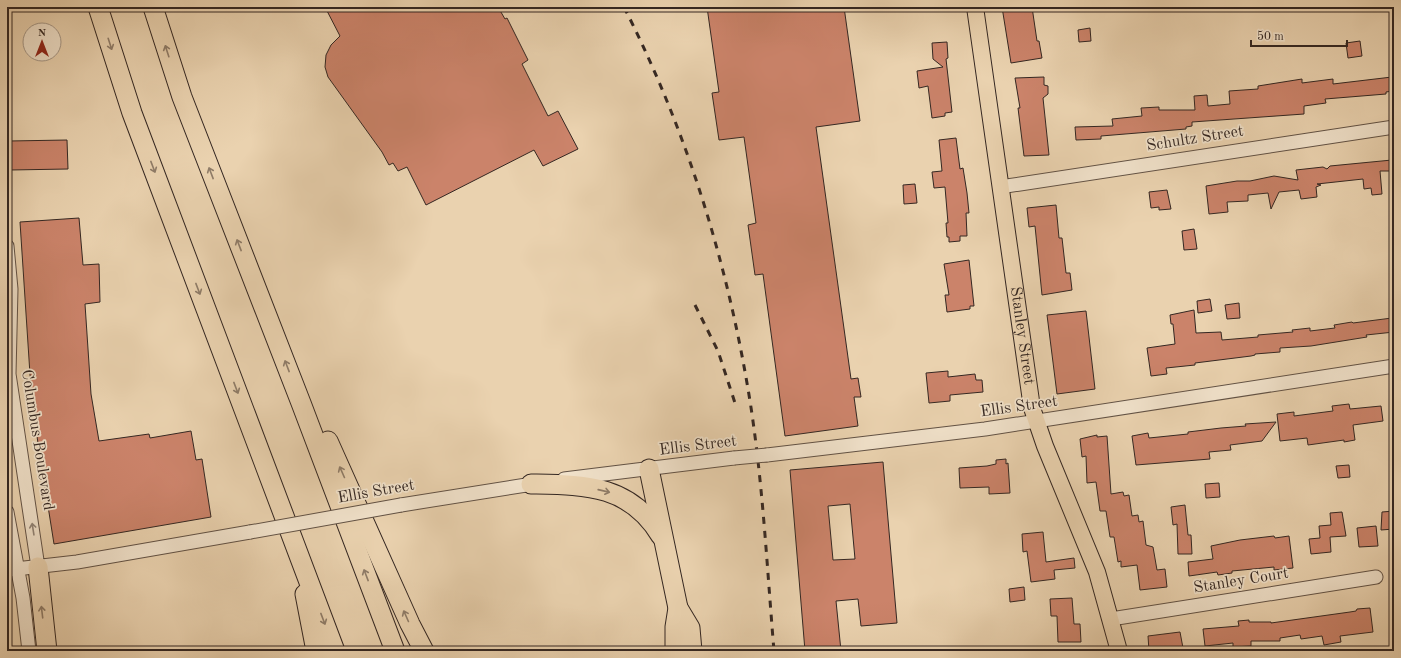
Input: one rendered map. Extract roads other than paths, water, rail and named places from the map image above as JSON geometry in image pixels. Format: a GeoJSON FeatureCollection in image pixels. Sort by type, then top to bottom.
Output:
{"type":"FeatureCollection","features":[{"type":"Feature","properties":{"kind":"highway"},"geometry":{"type":"LineString","coordinates":[[98,7],[132,113],[335,651]]}},
{"type":"Feature","properties":{"kind":"highway"},"geometry":{"type":"LineString","coordinates":[[153,7],[182,97],[301,403],[395,651]]}},
{"type":"Feature","properties":{"kind":"highway"},"geometry":{"type":"LineString","coordinates":[[301,403],[319,426],[330,444],[410,624],[424,651]]}},
{"type":"Feature","properties":{"kind":"highway"},"geometry":{"type":"LineString","coordinates":[[649,469],[678,608],[690,628],[692,651]]}},
{"type":"Feature","properties":{"kind":"highway"},"geometry":{"type":"LineString","coordinates":[[531,484],[582,487],[617,494],[643,513],[658,531],[664,542]]}},
{"type":"Feature","properties":{"kind":"highway"},"geometry":{"type":"LineString","coordinates":[[301,559],[307,606],[316,651]]}},
{"type":"Feature","properties":{"kind":"highway"},"geometry":{"type":"LineString","coordinates":[[38,567],[47,651]]}},
{"type":"Feature","properties":{"kind":"highway"},"geometry":{"type":"LineString","coordinates":[[675,651],[675,627],[678,608]]}},
{"type":"Feature","properties":{"kind":"main road","name":"Stanley Street"},"geometry":{"type":"LineString","coordinates":[[975,7],[1028,385],[1036,422],[1088,548],[1111,619],[1119,651]]}},
{"type":"Feature","properties":{"kind":"street","name":"Schultz Street"},"geometry":{"type":"LineString","coordinates":[[1000,186],[1394,127]]}},
{"type":"Feature","properties":{"kind":"street","name":"Columbus Boulevard"},"geometry":{"type":"LineString","coordinates":[[7,246],[11,289],[8,340],[9,380],[38,567]]}},
{"type":"Feature","properties":{"kind":"street","name":"Ellis Street"},"geometry":{"type":"LineString","coordinates":[[12,570],[95,559],[401,505],[531,484],[1036,422],[1394,366]]}},
{"type":"Feature","properties":{"kind":"street"},"geometry":{"type":"LineString","coordinates":[[7,512],[12,570],[29,651]]}},
{"type":"Feature","properties":{"kind":"street","name":"Stanley Court"},"geometry":{"type":"LineString","coordinates":[[1111,619],[1376,578]]}},
{"type":"Feature","properties":{"kind":"railway"},"geometry":{"type":"LineString","coordinates":[[624,7],[647,54],[686,150],[717,249],[730,299],[741,350],[754,432],[761,495],[774,651]]}},
{"type":"Feature","properties":{"kind":"railway"},"geometry":{"type":"LineString","coordinates":[[695,305],[718,351],[736,406]]}}]}
